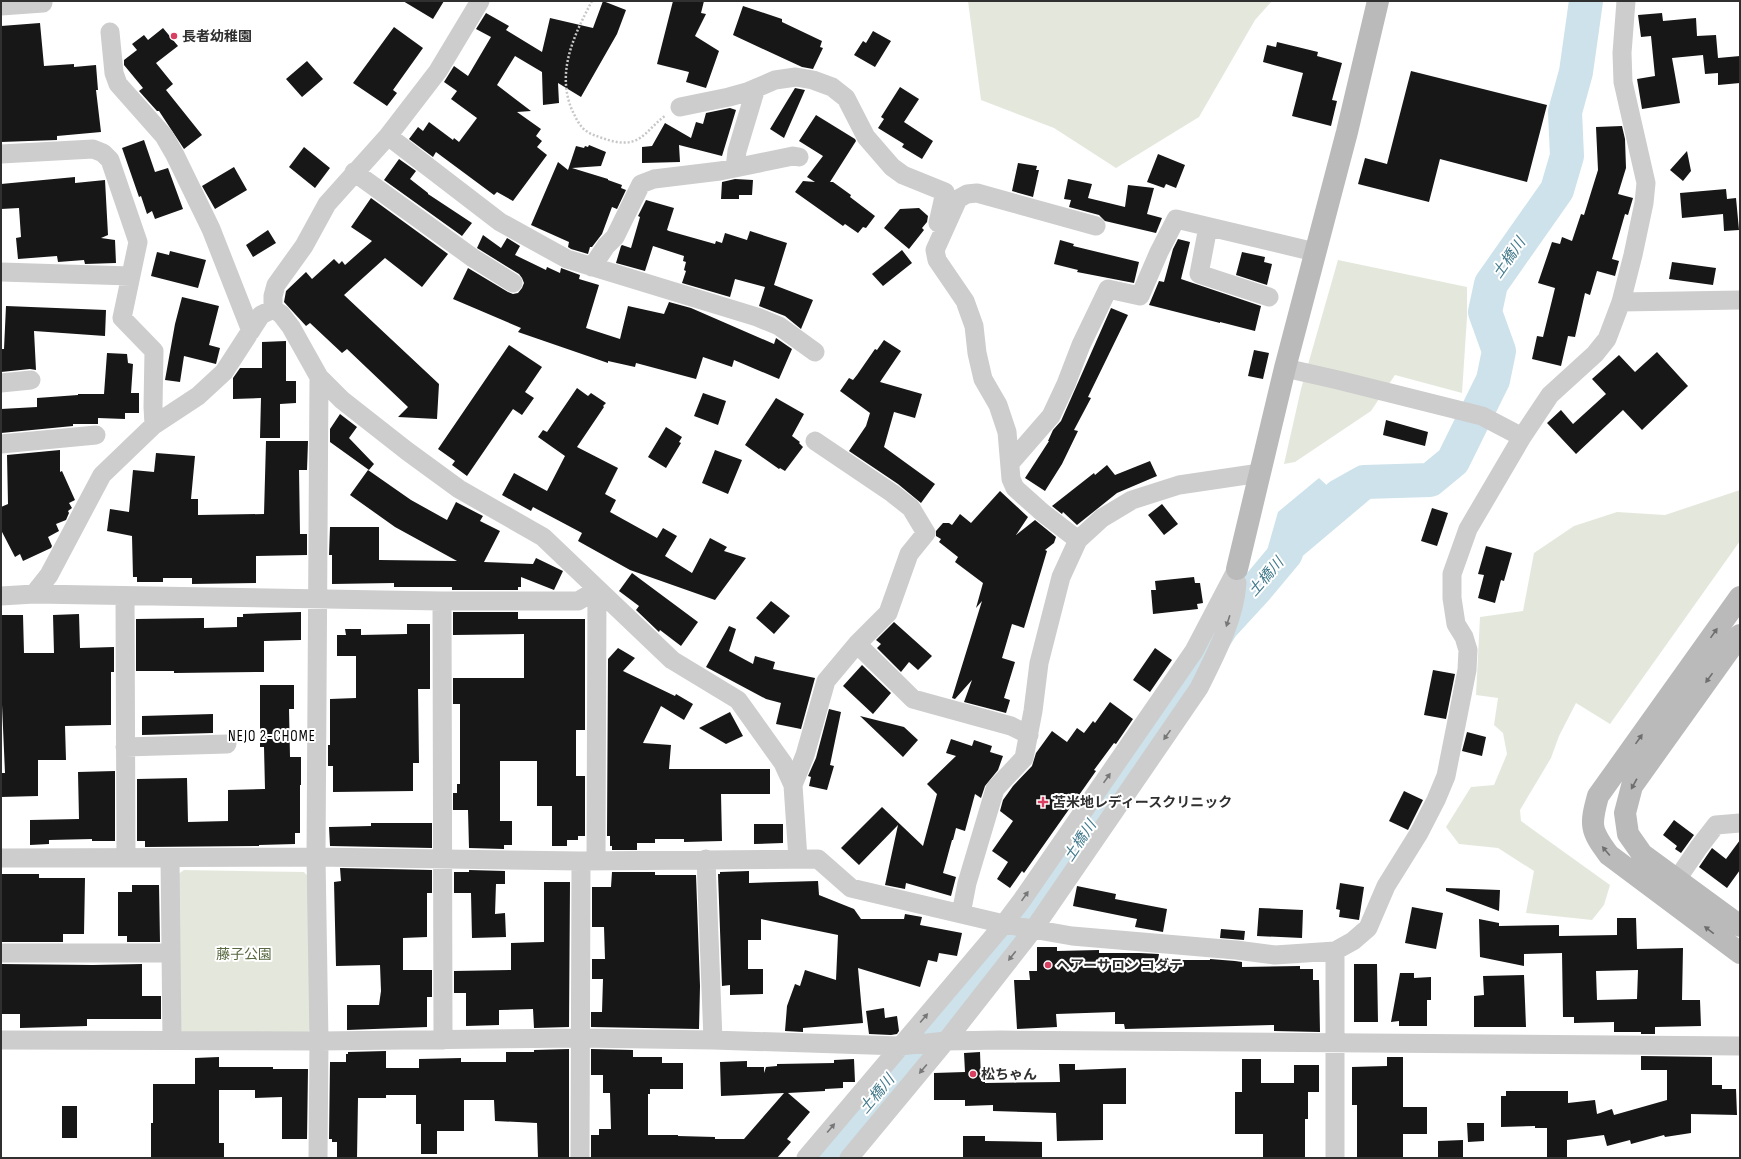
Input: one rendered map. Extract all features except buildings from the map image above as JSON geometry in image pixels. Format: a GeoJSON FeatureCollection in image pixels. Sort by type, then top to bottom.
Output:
{"type":"FeatureCollection","features":[{"type":"Feature","properties":{"kind":"street"},"geometry":{"type":"LineString","coordinates":[[273,309],[273,296],[276,285],[304,246],[327,204],[354,172],[388,136],[438,71],[480,1]]}},
{"type":"Feature","properties":{"kind":"street"},"geometry":{"type":"LineString","coordinates":[[849,1158],[946,1041],[1032,930],[1199,688],[1220,647],[1236,596],[1237,569],[1285,368],[1347,132],[1378,1]]}},
{"type":"Feature","properties":{"kind":"street"},"geometry":{"type":"LineString","coordinates":[[1,858],[316,857],[443,860],[818,859],[851,888],[1032,930],[1275,955],[1335,951],[1353,940],[1368,928],[1386,886],[1419,833],[1436,800],[1446,776],[1467,670],[1468,650],[1464,637],[1456,624],[1452,598],[1452,574],[1468,529],[1522,437],[1550,395],[1595,354],[1607,339],[1621,302],[1644,204],[1646,184],[1623,82],[1622,53],[1626,1]]}},
{"type":"Feature","properties":{"kind":"street"},"geometry":{"type":"LineString","coordinates":[[1,6],[43,3]]}},
{"type":"Feature","properties":{"kind":"street"},"geometry":{"type":"LineString","coordinates":[[110,32],[114,73],[118,84],[164,136],[175,155],[211,229],[251,331]]}},
{"type":"Feature","properties":{"kind":"street"},"geometry":{"type":"LineString","coordinates":[[680,107],[729,97],[775,80],[796,77],[813,80],[832,87],[846,98],[866,136],[892,167],[903,175],[945,192],[935,234],[939,241]]}},
{"type":"Feature","properties":{"kind":"street"},"geometry":{"type":"LineString","coordinates":[[735,168],[737,151],[756,88]]}},
{"type":"Feature","properties":{"kind":"street"},"geometry":{"type":"LineString","coordinates":[[388,136],[500,222],[567,259],[779,326],[814,352]]}},
{"type":"Feature","properties":{"kind":"street"},"geometry":{"type":"LineString","coordinates":[[1,154],[93,149],[103,153],[110,160],[138,242],[122,318],[154,351],[154,425]]}},
{"type":"Feature","properties":{"kind":"street"},"geometry":{"type":"LineString","coordinates":[[592,267],[606,246],[615,236],[641,184],[654,179],[735,168],[793,156],[799,157]]}},
{"type":"Feature","properties":{"kind":"street"},"geometry":{"type":"LineString","coordinates":[[354,172],[473,258],[513,283]]}},
{"type":"Feature","properties":{"kind":"street"},"geometry":{"type":"LineString","coordinates":[[1078,540],[1015,488],[1011,478],[1011,462],[1007,432],[998,405],[983,379],[977,353],[974,326],[965,301],[937,260],[935,250],[958,199],[967,194],[977,193],[1096,226]]}},
{"type":"Feature","properties":{"kind":"street"},"geometry":{"type":"LineString","coordinates":[[1011,462],[1051,416],[1081,346],[1108,289],[1140,296],[1159,252],[1176,219],[1315,252]]}},
{"type":"Feature","properties":{"kind":"street"},"geometry":{"type":"LineString","coordinates":[[1208,227],[1199,274],[1269,297]]}},
{"type":"Feature","properties":{"kind":"street"},"geometry":{"type":"LineString","coordinates":[[1,272],[131,276]]}},
{"type":"Feature","properties":{"kind":"street"},"geometry":{"type":"LineString","coordinates":[[1621,302],[1740,300]]}},
{"type":"Feature","properties":{"kind":"street"},"geometry":{"type":"LineString","coordinates":[[34,594],[49,574],[102,475],[154,425],[198,396],[224,372],[261,315],[273,309]]}},
{"type":"Feature","properties":{"kind":"street"},"geometry":{"type":"LineString","coordinates":[[273,309],[281,314],[291,327],[319,377],[348,404],[459,489],[543,537],[672,660],[738,700],[783,763],[793,785],[798,859]]}},
{"type":"Feature","properties":{"kind":"street"},"geometry":{"type":"LineString","coordinates":[[1285,368],[1482,416],[1522,437]]}},
{"type":"Feature","properties":{"kind":"street"},"geometry":{"type":"LineString","coordinates":[[318,1158],[319,1041],[316,857],[319,377]]}},
{"type":"Feature","properties":{"kind":"street"},"geometry":{"type":"LineString","coordinates":[[1,383],[31,380]]}},
{"type":"Feature","properties":{"kind":"street"},"geometry":{"type":"LineString","coordinates":[[1,444],[96,435]]}},
{"type":"Feature","properties":{"kind":"street"},"geometry":{"type":"LineString","coordinates":[[793,785],[805,755],[826,682],[857,644],[888,613],[909,554],[926,533],[911,508],[892,493],[816,441]]}},
{"type":"Feature","properties":{"kind":"street"},"geometry":{"type":"LineString","coordinates":[[961,914],[967,883],[995,789],[1024,758],[1029,735],[1038,663],[1061,578],[1078,540],[1102,518],[1132,500],[1179,485],[1260,473]]}},
{"type":"Feature","properties":{"kind":"street"},"geometry":{"type":"LineString","coordinates":[[806,1158],[1004,924],[1194,651],[1237,569]]}},
{"type":"Feature","properties":{"kind":"street"},"geometry":{"type":"LineString","coordinates":[[1,596],[34,594],[125,597],[442,601],[578,600],[597,590]]}},
{"type":"Feature","properties":{"kind":"street"},"geometry":{"type":"LineString","coordinates":[[580,1158],[581,1038],[589,860],[597,590]]}},
{"type":"Feature","properties":{"kind":"street"},"geometry":{"type":"LineString","coordinates":[[125,597],[126,858]]}},
{"type":"Feature","properties":{"kind":"street"},"geometry":{"type":"LineString","coordinates":[[1740,597],[1598,796],[1592,819],[1596,838],[1608,855],[1740,953]]}},
{"type":"Feature","properties":{"kind":"street"},"geometry":{"type":"LineString","coordinates":[[442,601],[442,1040]]}},
{"type":"Feature","properties":{"kind":"street"},"geometry":{"type":"LineString","coordinates":[[1740,635],[1632,786],[1625,813],[1628,834],[1642,854],[1678,878],[1740,926]]}},
{"type":"Feature","properties":{"kind":"street"},"geometry":{"type":"LineString","coordinates":[[857,644],[913,699],[1011,726],[1029,735]]}},
{"type":"Feature","properties":{"kind":"street"},"geometry":{"type":"LineString","coordinates":[[125,747],[227,744]]}},
{"type":"Feature","properties":{"kind":"street"},"geometry":{"type":"LineString","coordinates":[[1665,898],[1716,825],[1740,823]]}},
{"type":"Feature","properties":{"kind":"street"},"geometry":{"type":"LineString","coordinates":[[170,858],[172,1040]]}},
{"type":"Feature","properties":{"kind":"street"},"geometry":{"type":"LineString","coordinates":[[706,859],[713,1040]]}},
{"type":"Feature","properties":{"kind":"street"},"geometry":{"type":"LineString","coordinates":[[1335,951],[1335,1158]]}},
{"type":"Feature","properties":{"kind":"street"},"geometry":{"type":"LineString","coordinates":[[1,953],[171,953]]}},
{"type":"Feature","properties":{"kind":"street"},"geometry":{"type":"LineString","coordinates":[[1,1040],[319,1041],[581,1038],[713,1040],[900,1046],[946,1041],[1000,1040],[1740,1046]]}},
{"type":"Feature","properties":{"kind":"path"},"geometry":{"type":"LineString","coordinates":[[592,1],[577,30],[567,63],[567,97],[577,122],[587,132],[616,143],[627,142],[640,138],[664,116],[680,107]]}},
{"type":"Feature","properties":{"kind":"green space"},"geometry":{"type":"Polygon","coordinates":[[[968,1],[1272,1],[1255,20],[1199,117],[1116,168],[1054,128],[981,100],[968,1]]]}},
{"type":"Feature","properties":{"kind":"green space"},"geometry":{"type":"Polygon","coordinates":[[[1338,260],[1467,287],[1467,317],[1462,393],[1395,375],[1371,411],[1295,462],[1284,464],[1301,389],[1338,260]]]}},
{"type":"Feature","properties":{"kind":"green space"},"geometry":{"type":"Polygon","coordinates":[[[1740,490],[1740,541],[1610,724],[1576,703],[1559,736],[1551,758],[1520,810],[1521,821],[1610,885],[1604,905],[1592,920],[1526,913],[1534,871],[1498,848],[1459,844],[1446,827],[1471,787],[1494,785],[1507,754],[1503,733],[1494,725],[1498,698],[1476,695],[1480,617],[1523,611],[1534,553],[1574,526],[1617,512],[1665,515],[1740,490]]]}},
{"type":"Feature","properties":{"kind":"green space","name":"藤子公園"},"geometry":{"type":"Polygon","coordinates":[[[184,870],[304,872],[310,879],[310,1029],[307,1034],[184,1034],[179,1029],[177,875],[184,870]]]}},
{"type":"Feature","properties":{"kind":"water"},"geometry":{"type":"Polygon","coordinates":[[[1362,473],[1378,477],[1382,482],[1381,490],[1261,591],[1256,589],[1278,512],[1319,478],[1334,492],[1362,473]]]}},
{"type":"Feature","properties":{"kind":"waterway","name":"土橋川"},"geometry":{"type":"LineString","coordinates":[[1339,496],[1364,482],[1430,480],[1453,461],[1493,380],[1499,351],[1485,312],[1491,284],[1557,190],[1567,156],[1565,112],[1576,72],[1586,1]]}},
{"type":"Feature","properties":{"kind":"waterway","name":"土橋川"},"geometry":{"type":"LineString","coordinates":[[823,1158],[1044,895],[1160,723],[1222,626],[1286,553]]}},
{"type":"Feature","properties":{"kind":"place","name":"長者幼稚園"},"geometry":{"type":"Point","coordinates":[174,36]}},
{"type":"Feature","properties":{"kind":"place","name":"苫米地レディースクリニック"},"geometry":{"type":"Point","coordinates":[1043,802]}},
{"type":"Feature","properties":{"kind":"place","name":"ヘアーサロン コダテ"},"geometry":{"type":"Point","coordinates":[1048,965]}},
{"type":"Feature","properties":{"kind":"place","name":"松ちゃん"},"geometry":{"type":"Point","coordinates":[973,1074]}},
{"type":"Feature","properties":{"kind":"district","name":"NEJO 2-CHOME"},"geometry":{"type":"Point","coordinates":[272,736]}}]}
